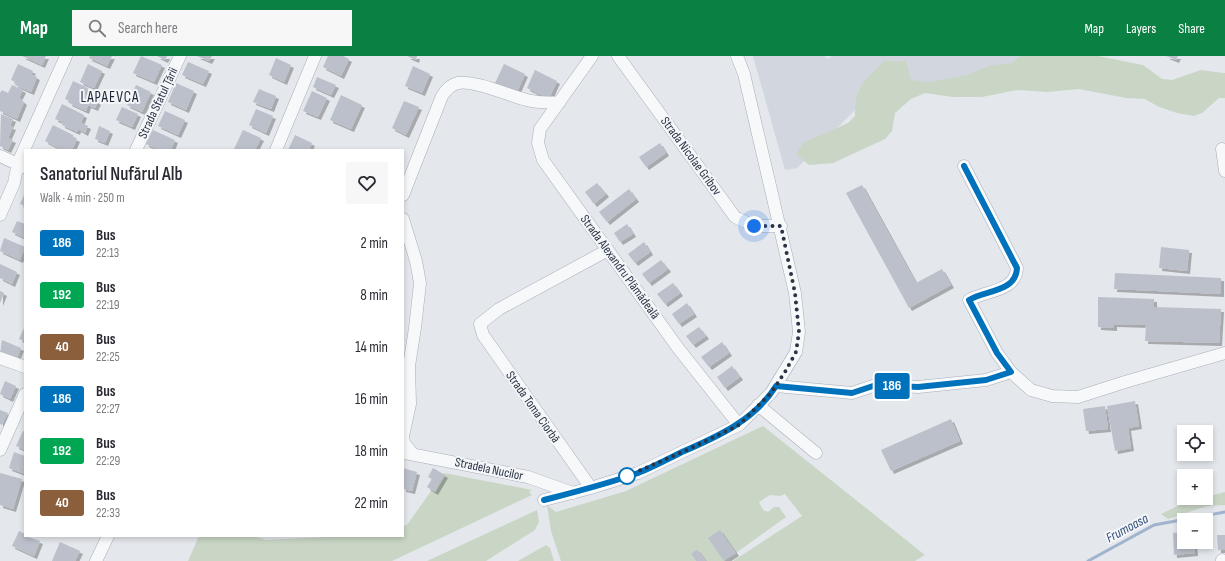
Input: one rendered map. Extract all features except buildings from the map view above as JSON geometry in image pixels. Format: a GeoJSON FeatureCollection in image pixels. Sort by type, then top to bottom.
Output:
{"type":"FeatureCollection","features":[{"type":"Feature","properties":{"kind":"street"},"geometry":{"type":"LineString","coordinates":[[28,149],[66,56]]}},
{"type":"Feature","properties":{"kind":"street","name":"Strada Sfatul Țării"},"geometry":{"type":"LineString","coordinates":[[136,149],[180,56]]}},
{"type":"Feature","properties":{"kind":"street"},"geometry":{"type":"LineString","coordinates":[[276,149],[314,56]]}},
{"type":"Feature","properties":{"kind":"street","name":"Strada Alexandru Plămădeală"},"geometry":{"type":"LineString","coordinates":[[592,56],[560,102],[549,114],[540,129],[538,143],[543,160],[678,348],[739,425]]}},
{"type":"Feature","properties":{"kind":"street","name":"Strada Nicolae Gribov"},"geometry":{"type":"LineString","coordinates":[[618,56],[735,217],[754,226],[781,226]]}},
{"type":"Feature","properties":{"kind":"street"},"geometry":{"type":"LineString","coordinates":[[544,500],[591,488],[638,472],[739,425],[771,393],[796,352],[799,332],[795,293],[781,226],[744,74],[737,56]]}},
{"type":"Feature","properties":{"kind":"street"},"geometry":{"type":"LineString","coordinates":[[404,192],[442,96],[453,85],[466,83],[528,100],[545,103],[560,102]]}},
{"type":"Feature","properties":{"kind":"street"},"geometry":{"type":"LineString","coordinates":[[1222,149],[1225,171]]}},
{"type":"Feature","properties":{"kind":"street"},"geometry":{"type":"LineString","coordinates":[[0,156],[21,165],[0,214]]}},
{"type":"Feature","properties":{"kind":"street"},"geometry":{"type":"LineString","coordinates":[[964,166],[1017,268],[1017,277],[1012,284],[978,295],[969,300],[997,353],[1011,372],[1031,390],[1052,396],[1078,397],[1225,353]]}},
{"type":"Feature","properties":{"kind":"street"},"geometry":{"type":"LineString","coordinates":[[404,222],[416,261],[420,283],[416,321],[406,371],[410,404],[404,431]]}},
{"type":"Feature","properties":{"kind":"street","name":"Strada Toma Ciorbă"},"geometry":{"type":"LineString","coordinates":[[591,488],[483,335],[480,324],[499,310],[608,250]]}},
{"type":"Feature","properties":{"kind":"street"},"geometry":{"type":"LineString","coordinates":[[0,358],[24,367]]}},
{"type":"Feature","properties":{"kind":"street"},"geometry":{"type":"LineString","coordinates":[[776,386],[852,393],[876,385],[918,387],[986,380],[1011,372]]}},
{"type":"Feature","properties":{"kind":"street"},"geometry":{"type":"LineString","coordinates":[[0,450],[24,396]]}},
{"type":"Feature","properties":{"kind":"street"},"geometry":{"type":"LineString","coordinates":[[758,406],[816,453]]}},
{"type":"Feature","properties":{"kind":"street"},"geometry":{"type":"LineString","coordinates":[[404,442],[408,453]]}},
{"type":"Feature","properties":{"kind":"street","name":"Stradela Nucilor"},"geometry":{"type":"LineString","coordinates":[[408,453],[528,477],[573,492]]}},
{"type":"Feature","properties":{"kind":"street"},"geometry":{"type":"LineString","coordinates":[[96,561],[108,537]]}},
{"type":"Feature","properties":{"kind":"shaded area"},"geometry":{"type":"Polygon","coordinates":[[[753,56],[824,56],[829,59],[831,56],[1030,56],[992,78],[867,98],[797,168],[785,170],[753,56]]]}},
{"type":"Feature","properties":{"kind":"green space"},"geometry":{"type":"Polygon","coordinates":[[[1020,56],[1098,56],[1143,65],[1162,79],[1172,80],[1201,70],[1225,73],[1225,98],[1219,98],[1202,113],[1194,116],[1177,113],[1159,107],[1145,99],[1126,98],[1079,89],[1047,92],[1017,90],[982,97],[953,97],[925,93],[911,99],[895,113],[892,131],[885,139],[833,163],[809,165],[796,154],[803,143],[848,123],[855,116],[855,106],[862,85],[884,61],[906,61],[911,80],[929,82],[967,75],[989,66],[1012,63],[1020,56]]]}},
{"type":"Feature","properties":{"kind":"green space"},"geometry":{"type":"Polygon","coordinates":[[[763,426],[925,555],[915,561],[733,561],[802,516],[785,494],[780,496],[770,495],[759,502],[763,510],[768,512],[774,507],[779,507],[786,517],[725,561],[706,561],[697,549],[691,554],[696,561],[561,561],[551,531],[547,505],[556,512],[626,491],[763,426]]]}},
{"type":"Feature","properties":{"kind":"green space"},"geometry":{"type":"Polygon","coordinates":[[[444,473],[532,490],[529,492],[532,495],[392,561],[188,561],[199,537],[256,537],[266,540],[327,537],[404,537],[404,526],[407,525],[444,473]]]}},
{"type":"Feature","properties":{"kind":"green space"},"geometry":{"type":"Polygon","coordinates":[[[1225,492],[1225,505],[1207,506],[1186,513],[1177,513],[1177,516],[1168,519],[1161,514],[1180,505],[1213,505],[1213,495],[1225,492]]]}},
{"type":"Feature","properties":{"kind":"green space"},"geometry":{"type":"Polygon","coordinates":[[[537,510],[539,522],[535,530],[486,561],[427,561],[537,510]]]}},
{"type":"Feature","properties":{"kind":"green space"},"geometry":{"type":"Polygon","coordinates":[[[546,545],[550,548],[554,561],[518,561],[546,545]]]}},
{"type":"Feature","properties":{"kind":"waterway","name":"Frumoasa"},"geometry":{"type":"LineString","coordinates":[[1088,561],[1154,525],[1225,512]]}},
{"type":"Feature","properties":{"kind":"bus line","name":"186"},"geometry":{"type":"LineString","coordinates":[[544,500],[591,488],[638,472],[715,437],[739,425],[776,386],[852,393],[876,385],[918,387],[986,380],[1011,372],[997,353],[969,300],[978,295],[1012,284],[1017,277],[1017,268],[964,166]]}},
{"type":"Feature","properties":{"kind":"district","name":"LAPAEVCA"},"geometry":{"type":"Point","coordinates":[110,97]}},
{"type":"Feature","properties":{"kind":"route"},"geometry":{"type":"LineString","coordinates":[[627,476],[739,425],[771,393],[796,352],[799,332],[798,313],[781,226],[754,226]]}}]}
